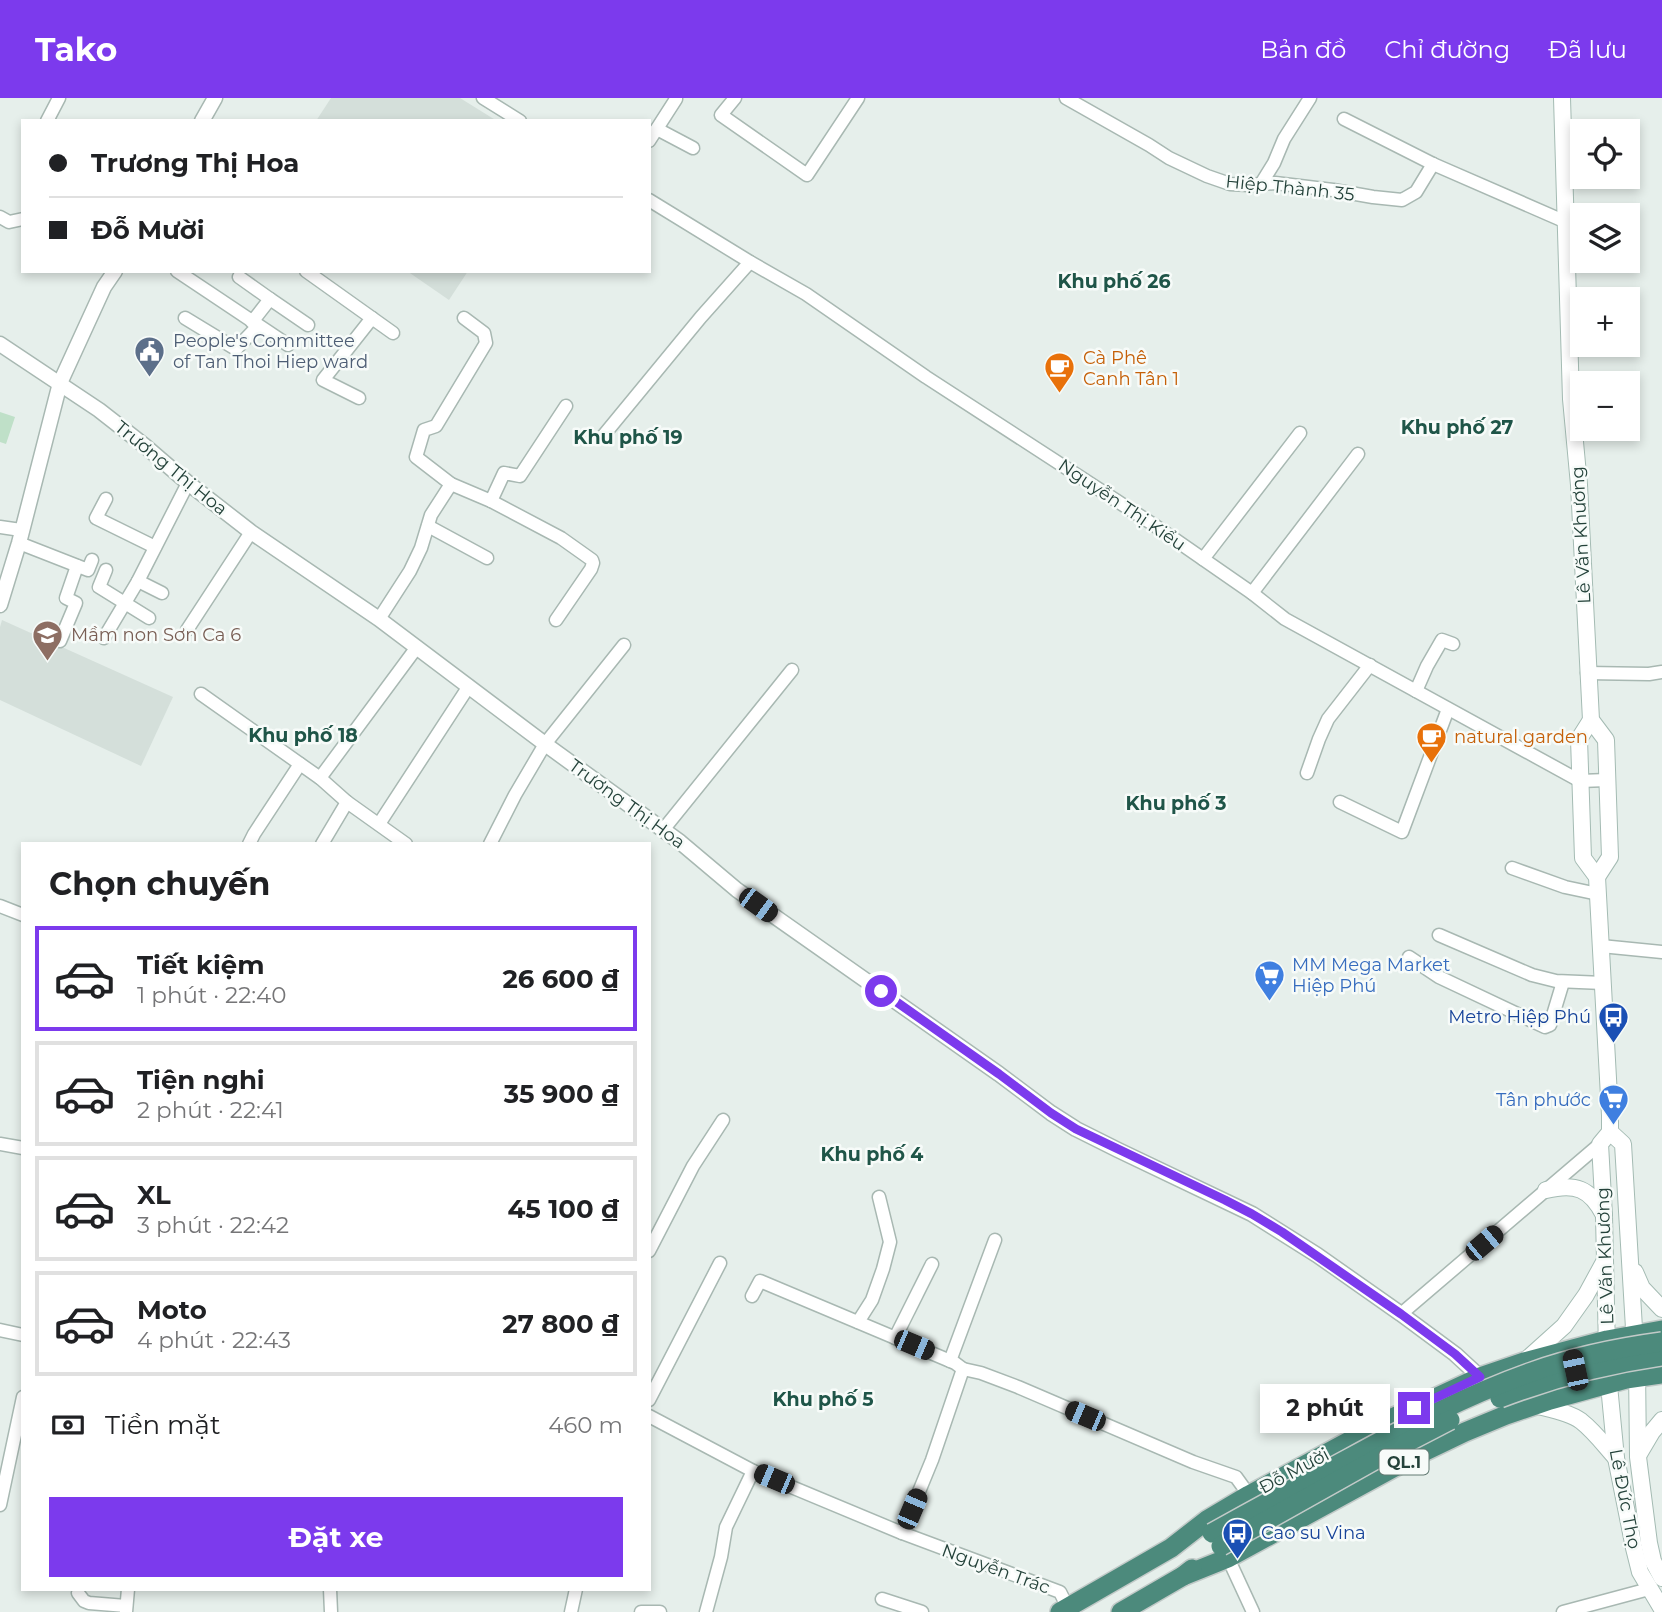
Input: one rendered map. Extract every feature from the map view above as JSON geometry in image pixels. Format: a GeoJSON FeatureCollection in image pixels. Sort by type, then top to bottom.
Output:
{"type":"FeatureCollection","features":[{"type":"Feature","properties":{"kind":"highway","name":"Đỗ Mười"},"geometry":{"type":"LineString","coordinates":[[1042,1612],[1064,1610],[1171,1548],[1207,1520],[1248,1495],[1392,1418],[1480,1377],[1570,1349],[1662,1330]]}},
{"type":"Feature","properties":{"kind":"highway","name":"QL.1"},"geometry":{"type":"LineString","coordinates":[[1220,1546],[1409,1425],[1534,1371],[1587,1356],[1662,1342]]}},
{"type":"Feature","properties":{"kind":"highway"},"geometry":{"type":"LineString","coordinates":[[1570,1349],[1579,1391]]}},
{"type":"Feature","properties":{"kind":"highway","name":"QL.1"},"geometry":{"type":"LineString","coordinates":[[1220,1546],[1406,1442],[1474,1409],[1544,1382],[1623,1362],[1662,1356]]}},
{"type":"Feature","properties":{"kind":"highway","name":"Đỗ Mười"},"geometry":{"type":"LineString","coordinates":[[1122,1611],[1183,1576],[1220,1546],[1465,1432],[1579,1391],[1662,1374]]}},
{"type":"Feature","properties":{"kind":"highway","name":"Đỗ Mười"},"geometry":{"type":"LineString","coordinates":[[1171,1548],[1220,1546]]}},
{"type":"Feature","properties":{"kind":"main road","name":"Lê Văn Khương"},"geometry":{"type":"LineString","coordinates":[[1562,98],[1572,399],[1580,485],[1587,673],[1591,720],[1606,740],[1610,857],[1598,886]]}},
{"type":"Feature","properties":{"kind":"main road","name":"Lê Văn Khương"},"geometry":{"type":"LineString","coordinates":[[1591,720],[1579,739],[1580,781],[1583,858],[1598,886],[1603,982],[1609,1384]]}},
{"type":"Feature","properties":{"kind":"main road","name":"Lê Văn Khương"},"geometry":{"type":"LineString","coordinates":[[1605,1138],[1623,1144],[1637,1378]]}},
{"type":"Feature","properties":{"kind":"main road"},"geometry":{"type":"LineString","coordinates":[[1546,1190],[1562,1186],[1584,1191],[1596,1200],[1605,1216]]}},
{"type":"Feature","properties":{"kind":"main road"},"geometry":{"type":"LineString","coordinates":[[1524,1362],[1564,1326],[1606,1260]]}},
{"type":"Feature","properties":{"kind":"main road"},"geometry":{"type":"LineString","coordinates":[[1630,1264],[1642,1288],[1662,1309]]}},
{"type":"Feature","properties":{"kind":"main road","name":"Lê Đức Thọ"},"geometry":{"type":"LineString","coordinates":[[1637,1378],[1637,1457],[1649,1543],[1653,1562],[1662,1578]]}},
{"type":"Feature","properties":{"kind":"main road","name":"Lê Đức Thọ"},"geometry":{"type":"LineString","coordinates":[[1609,1384],[1616,1458],[1640,1572],[1656,1587],[1662,1609]]}},
{"type":"Feature","properties":{"kind":"main road"},"geometry":{"type":"LineString","coordinates":[[1534,1405],[1580,1420],[1616,1458]]}},
{"type":"Feature","properties":{"kind":"main road"},"geometry":{"type":"LineString","coordinates":[[1637,1457],[1662,1420]]}},
{"type":"Feature","properties":{"kind":"street"},"geometry":{"type":"LineString","coordinates":[[48,119],[59,98]]}},
{"type":"Feature","properties":{"kind":"street"},"geometry":{"type":"LineString","coordinates":[[203,119],[215,98]]}},
{"type":"Feature","properties":{"kind":"street"},"geometry":{"type":"LineString","coordinates":[[483,98],[517,119]]}},
{"type":"Feature","properties":{"kind":"street"},"geometry":{"type":"LineString","coordinates":[[735,98],[722,115],[807,175],[858,98]]}},
{"type":"Feature","properties":{"kind":"street","name":"Hiệp Thành 35"},"geometry":{"type":"LineString","coordinates":[[1066,98],[1169,158],[1230,184],[1303,185],[1373,198],[1402,200],[1416,192],[1433,164]]}},
{"type":"Feature","properties":{"kind":"street"},"geometry":{"type":"LineString","coordinates":[[1261,184],[1284,139],[1310,98]]}},
{"type":"Feature","properties":{"kind":"street"},"geometry":{"type":"LineString","coordinates":[[651,138],[676,99]]}},
{"type":"Feature","properties":{"kind":"street"},"geometry":{"type":"LineString","coordinates":[[1344,119],[1433,164],[1566,222]]}},
{"type":"Feature","properties":{"kind":"street"},"geometry":{"type":"LineString","coordinates":[[657,128],[694,148]]}},
{"type":"Feature","properties":{"kind":"street","name":"Nguyễn Thị Kiểu"},"geometry":{"type":"LineString","coordinates":[[651,201],[806,294],[926,377],[1154,525],[1285,619],[1580,781]]}},
{"type":"Feature","properties":{"kind":"street"},"geometry":{"type":"LineString","coordinates":[[0,217],[9,222],[21,219]]}},
{"type":"Feature","properties":{"kind":"street"},"geometry":{"type":"LineString","coordinates":[[603,436],[750,262]]}},
{"type":"Feature","properties":{"kind":"street"},"geometry":{"type":"LineString","coordinates":[[0,605],[60,383],[113,273]]}},
{"type":"Feature","properties":{"kind":"street"},"geometry":{"type":"LineString","coordinates":[[180,273],[288,345]]}},
{"type":"Feature","properties":{"kind":"street"},"geometry":{"type":"LineString","coordinates":[[312,273],[393,333]]}},
{"type":"Feature","properties":{"kind":"street"},"geometry":{"type":"LineString","coordinates":[[239,277],[308,325]]}},
{"type":"Feature","properties":{"kind":"street"},"geometry":{"type":"LineString","coordinates":[[185,318],[236,349],[270,299]]}},
{"type":"Feature","properties":{"kind":"street"},"geometry":{"type":"LineString","coordinates":[[359,398],[323,380],[372,318]]}},
{"type":"Feature","properties":{"kind":"street"},"geometry":{"type":"LineString","coordinates":[[464,318],[484,332],[486,343],[436,426],[424,430],[416,457],[451,484],[491,501],[561,538],[593,563],[556,620]]}},
{"type":"Feature","properties":{"kind":"street","name":"Trương Thị Hoa"},"geometry":{"type":"LineString","coordinates":[[0,344],[99,410],[251,531],[379,619],[680,842],[737,890],[1051,1113],[1076,1129],[1252,1214],[1317,1255],[1401,1314],[1455,1354],[1480,1377]]}},
{"type":"Feature","properties":{"kind":"street"},"geometry":{"type":"LineString","coordinates":[[491,501],[504,472],[520,476],[566,406]]}},
{"type":"Feature","properties":{"kind":"street"},"geometry":{"type":"LineString","coordinates":[[1203,559],[1300,433]]}},
{"type":"Feature","properties":{"kind":"street"},"geometry":{"type":"LineString","coordinates":[[1252,593],[1358,454]]}},
{"type":"Feature","properties":{"kind":"street"},"geometry":{"type":"LineString","coordinates":[[104,638],[138,581],[188,483]]}},
{"type":"Feature","properties":{"kind":"street"},"geometry":{"type":"LineString","coordinates":[[379,619],[410,571],[421,548],[431,515],[451,484]]}},
{"type":"Feature","properties":{"kind":"street"},"geometry":{"type":"LineString","coordinates":[[106,499],[96,518],[155,547]]}},
{"type":"Feature","properties":{"kind":"street"},"geometry":{"type":"LineString","coordinates":[[428,526],[488,558]]}},
{"type":"Feature","properties":{"kind":"street"},"geometry":{"type":"LineString","coordinates":[[0,527],[88,570],[92,560]]}},
{"type":"Feature","properties":{"kind":"street"},"geometry":{"type":"LineString","coordinates":[[187,630],[251,531]]}},
{"type":"Feature","properties":{"kind":"street"},"geometry":{"type":"LineString","coordinates":[[60,641],[76,603],[66,598],[77,566]]}},
{"type":"Feature","properties":{"kind":"street"},"geometry":{"type":"LineString","coordinates":[[106,570],[99,587],[149,618]]}},
{"type":"Feature","properties":{"kind":"street"},"geometry":{"type":"LineString","coordinates":[[138,581],[162,593]]}},
{"type":"Feature","properties":{"kind":"street"},"geometry":{"type":"LineString","coordinates":[[1416,691],[1442,640],[1453,644]]}},
{"type":"Feature","properties":{"kind":"street"},"geometry":{"type":"LineString","coordinates":[[491,842],[515,794],[545,744],[624,645]]}},
{"type":"Feature","properties":{"kind":"street"},"geometry":{"type":"LineString","coordinates":[[320,778],[416,647]]}},
{"type":"Feature","properties":{"kind":"street"},"geometry":{"type":"LineString","coordinates":[[1307,773],[1328,719],[1370,665]]}},
{"type":"Feature","properties":{"kind":"street"},"geometry":{"type":"LineString","coordinates":[[663,830],[792,670]]}},
{"type":"Feature","properties":{"kind":"street"},"geometry":{"type":"LineString","coordinates":[[1587,673],[1658,675]]}},
{"type":"Feature","properties":{"kind":"street"},"geometry":{"type":"LineString","coordinates":[[379,824],[469,686]]}},
{"type":"Feature","properties":{"kind":"street"},"geometry":{"type":"LineString","coordinates":[[201,694],[320,778],[347,802],[402,842]]}},
{"type":"Feature","properties":{"kind":"street"},"geometry":{"type":"LineString","coordinates":[[1340,802],[1402,832],[1448,709]]}},
{"type":"Feature","properties":{"kind":"street"},"geometry":{"type":"LineString","coordinates":[[250,842],[300,764]]}},
{"type":"Feature","properties":{"kind":"street"},"geometry":{"type":"LineString","coordinates":[[1580,781],[1607,780]]}},
{"type":"Feature","properties":{"kind":"street"},"geometry":{"type":"LineString","coordinates":[[323,842],[347,802]]}},
{"type":"Feature","properties":{"kind":"street"},"geometry":{"type":"LineString","coordinates":[[1512,868],[1565,887],[1598,886]]}},
{"type":"Feature","properties":{"kind":"street"},"geometry":{"type":"LineString","coordinates":[[0,906],[21,914]]}},
{"type":"Feature","properties":{"kind":"street"},"geometry":{"type":"LineString","coordinates":[[1439,935],[1532,975],[1563,982],[1603,982]]}},
{"type":"Feature","properties":{"kind":"street"},"geometry":{"type":"LineString","coordinates":[[1601,946],[1662,952]]}},
{"type":"Feature","properties":{"kind":"street"},"geometry":{"type":"LineString","coordinates":[[1409,957],[1439,977],[1545,1027],[1550,1026],[1563,982]]}},
{"type":"Feature","properties":{"kind":"street"},"geometry":{"type":"LineString","coordinates":[[651,1247],[692,1166],[723,1120]]}},
{"type":"Feature","properties":{"kind":"street"},"geometry":{"type":"LineString","coordinates":[[1401,1314],[1605,1138]]}},
{"type":"Feature","properties":{"kind":"street"},"geometry":{"type":"LineString","coordinates":[[0,1144],[21,1145]]}},
{"type":"Feature","properties":{"kind":"street"},"geometry":{"type":"LineString","coordinates":[[858,1322],[872,1300],[890,1242],[879,1197]]}},
{"type":"Feature","properties":{"kind":"street"},"geometry":{"type":"LineString","coordinates":[[950,1361],[995,1240]]}},
{"type":"Feature","properties":{"kind":"street"},"geometry":{"type":"LineString","coordinates":[[651,1397],[720,1263]]}},
{"type":"Feature","properties":{"kind":"street"},"geometry":{"type":"LineString","coordinates":[[895,1338],[932,1264]]}},
{"type":"Feature","properties":{"kind":"street"},"geometry":{"type":"LineString","coordinates":[[752,1296],[760,1281],[950,1361],[963,1369],[1018,1387],[1194,1462],[1236,1477],[1248,1495]]}},
{"type":"Feature","properties":{"kind":"street"},"geometry":{"type":"LineString","coordinates":[[0,1330],[21,1335]]}},
{"type":"Feature","properties":{"kind":"street"},"geometry":{"type":"LineString","coordinates":[[902,1534],[932,1460],[963,1369]]}},
{"type":"Feature","properties":{"kind":"street"},"geometry":{"type":"LineString","coordinates":[[0,1505],[5,1453],[21,1409]]}},
{"type":"Feature","properties":{"kind":"street","name":"Nguyễn Trác"},"geometry":{"type":"LineString","coordinates":[[651,1417],[753,1471],[902,1534],[1060,1592],[1064,1610]]}},
{"type":"Feature","properties":{"kind":"street"},"geometry":{"type":"LineString","coordinates":[[706,1612],[726,1527],[753,1471]]}},
{"type":"Feature","properties":{"kind":"street"},"geometry":{"type":"LineString","coordinates":[[1220,1546],[1253,1612]]}},
{"type":"Feature","properties":{"kind":"street"},"geometry":{"type":"LineString","coordinates":[[1563,1612],[1656,1587]]}},
{"type":"Feature","properties":{"kind":"street"},"geometry":{"type":"LineString","coordinates":[[78,1593],[89,1603],[126,1609],[128,1591]]}},
{"type":"Feature","properties":{"kind":"street"},"geometry":{"type":"LineString","coordinates":[[330,1591],[331,1612]]}},
{"type":"Feature","properties":{"kind":"street"},"geometry":{"type":"LineString","coordinates":[[572,1612],[576,1591]]}},
{"type":"Feature","properties":{"kind":"street"},"geometry":{"type":"LineString","coordinates":[[882,1600],[922,1612]]}},
{"type":"Feature","properties":{"kind":"street"},"geometry":{"type":"LineString","coordinates":[[641,1612],[660,1612]]}},
{"type":"Feature","properties":{"kind":"shaded area"},"geometry":{"type":"Polygon","coordinates":[[[331,98],[460,98],[494,119],[317,119],[331,98]]]}},
{"type":"Feature","properties":{"kind":"shaded area"},"geometry":{"type":"Polygon","coordinates":[[[410,273],[467,273],[449,300],[410,273]]]}},
{"type":"Feature","properties":{"kind":"shaded area","name":"Mầm non Sơn Ca 6"},"geometry":{"type":"Polygon","coordinates":[[[2,620],[173,697],[141,766],[0,700],[2,620]]]}},
{"type":"Feature","properties":{"kind":"green space"},"geometry":{"type":"Polygon","coordinates":[[[0,412],[15,417],[6,444],[0,442],[0,412]]]}},
{"type":"Feature","properties":{"kind":"place","name":"People's Committee of Tan Thoi Hiep ward"},"geometry":{"type":"Point","coordinates":[150,378]}},
{"type":"Feature","properties":{"kind":"place","name":"Cà Phê Canh Tân 1"},"geometry":{"type":"Point","coordinates":[1060,395]}},
{"type":"Feature","properties":{"kind":"place","name":"Mầm non Sơn Ca 6"},"geometry":{"type":"Point","coordinates":[48,662]}},
{"type":"Feature","properties":{"kind":"place","name":"natural garden"},"geometry":{"type":"Point","coordinates":[1431,764]}},
{"type":"Feature","properties":{"kind":"place","name":"MM Mega Market Hiệp Phú"},"geometry":{"type":"Point","coordinates":[1269,1002]}},
{"type":"Feature","properties":{"kind":"place","name":"Metro Hiệp Phú"},"geometry":{"type":"Point","coordinates":[1614,1044]}},
{"type":"Feature","properties":{"kind":"place","name":"Tân phước"},"geometry":{"type":"Point","coordinates":[1614,1127]}},
{"type":"Feature","properties":{"kind":"place","name":"Cao su Vina"},"geometry":{"type":"Point","coordinates":[1238,1560]}},
{"type":"Feature","properties":{"kind":"district","name":"Khu phố 26"},"geometry":{"type":"Point","coordinates":[1114,281]}},
{"type":"Feature","properties":{"kind":"district","name":"Khu phố 27"},"geometry":{"type":"Point","coordinates":[1457,427]}},
{"type":"Feature","properties":{"kind":"district","name":"Khu phố 19"},"geometry":{"type":"Point","coordinates":[628,437]}},
{"type":"Feature","properties":{"kind":"district","name":"Khu phố 18"},"geometry":{"type":"Point","coordinates":[303,735]}},
{"type":"Feature","properties":{"kind":"district","name":"Khu phố 3"},"geometry":{"type":"Point","coordinates":[1176,803]}},
{"type":"Feature","properties":{"kind":"district","name":"Khu phố 4"},"geometry":{"type":"Point","coordinates":[872,1154]}},
{"type":"Feature","properties":{"kind":"district","name":"Khu phố 5"},"geometry":{"type":"Point","coordinates":[823,1399]}},
{"type":"Feature","properties":{"kind":"route"},"geometry":{"type":"LineString","coordinates":[[881,991],[1076,1129],[1225,1200],[1282,1232],[1401,1314],[1455,1354],[1480,1377],[1414,1408]]}}]}
